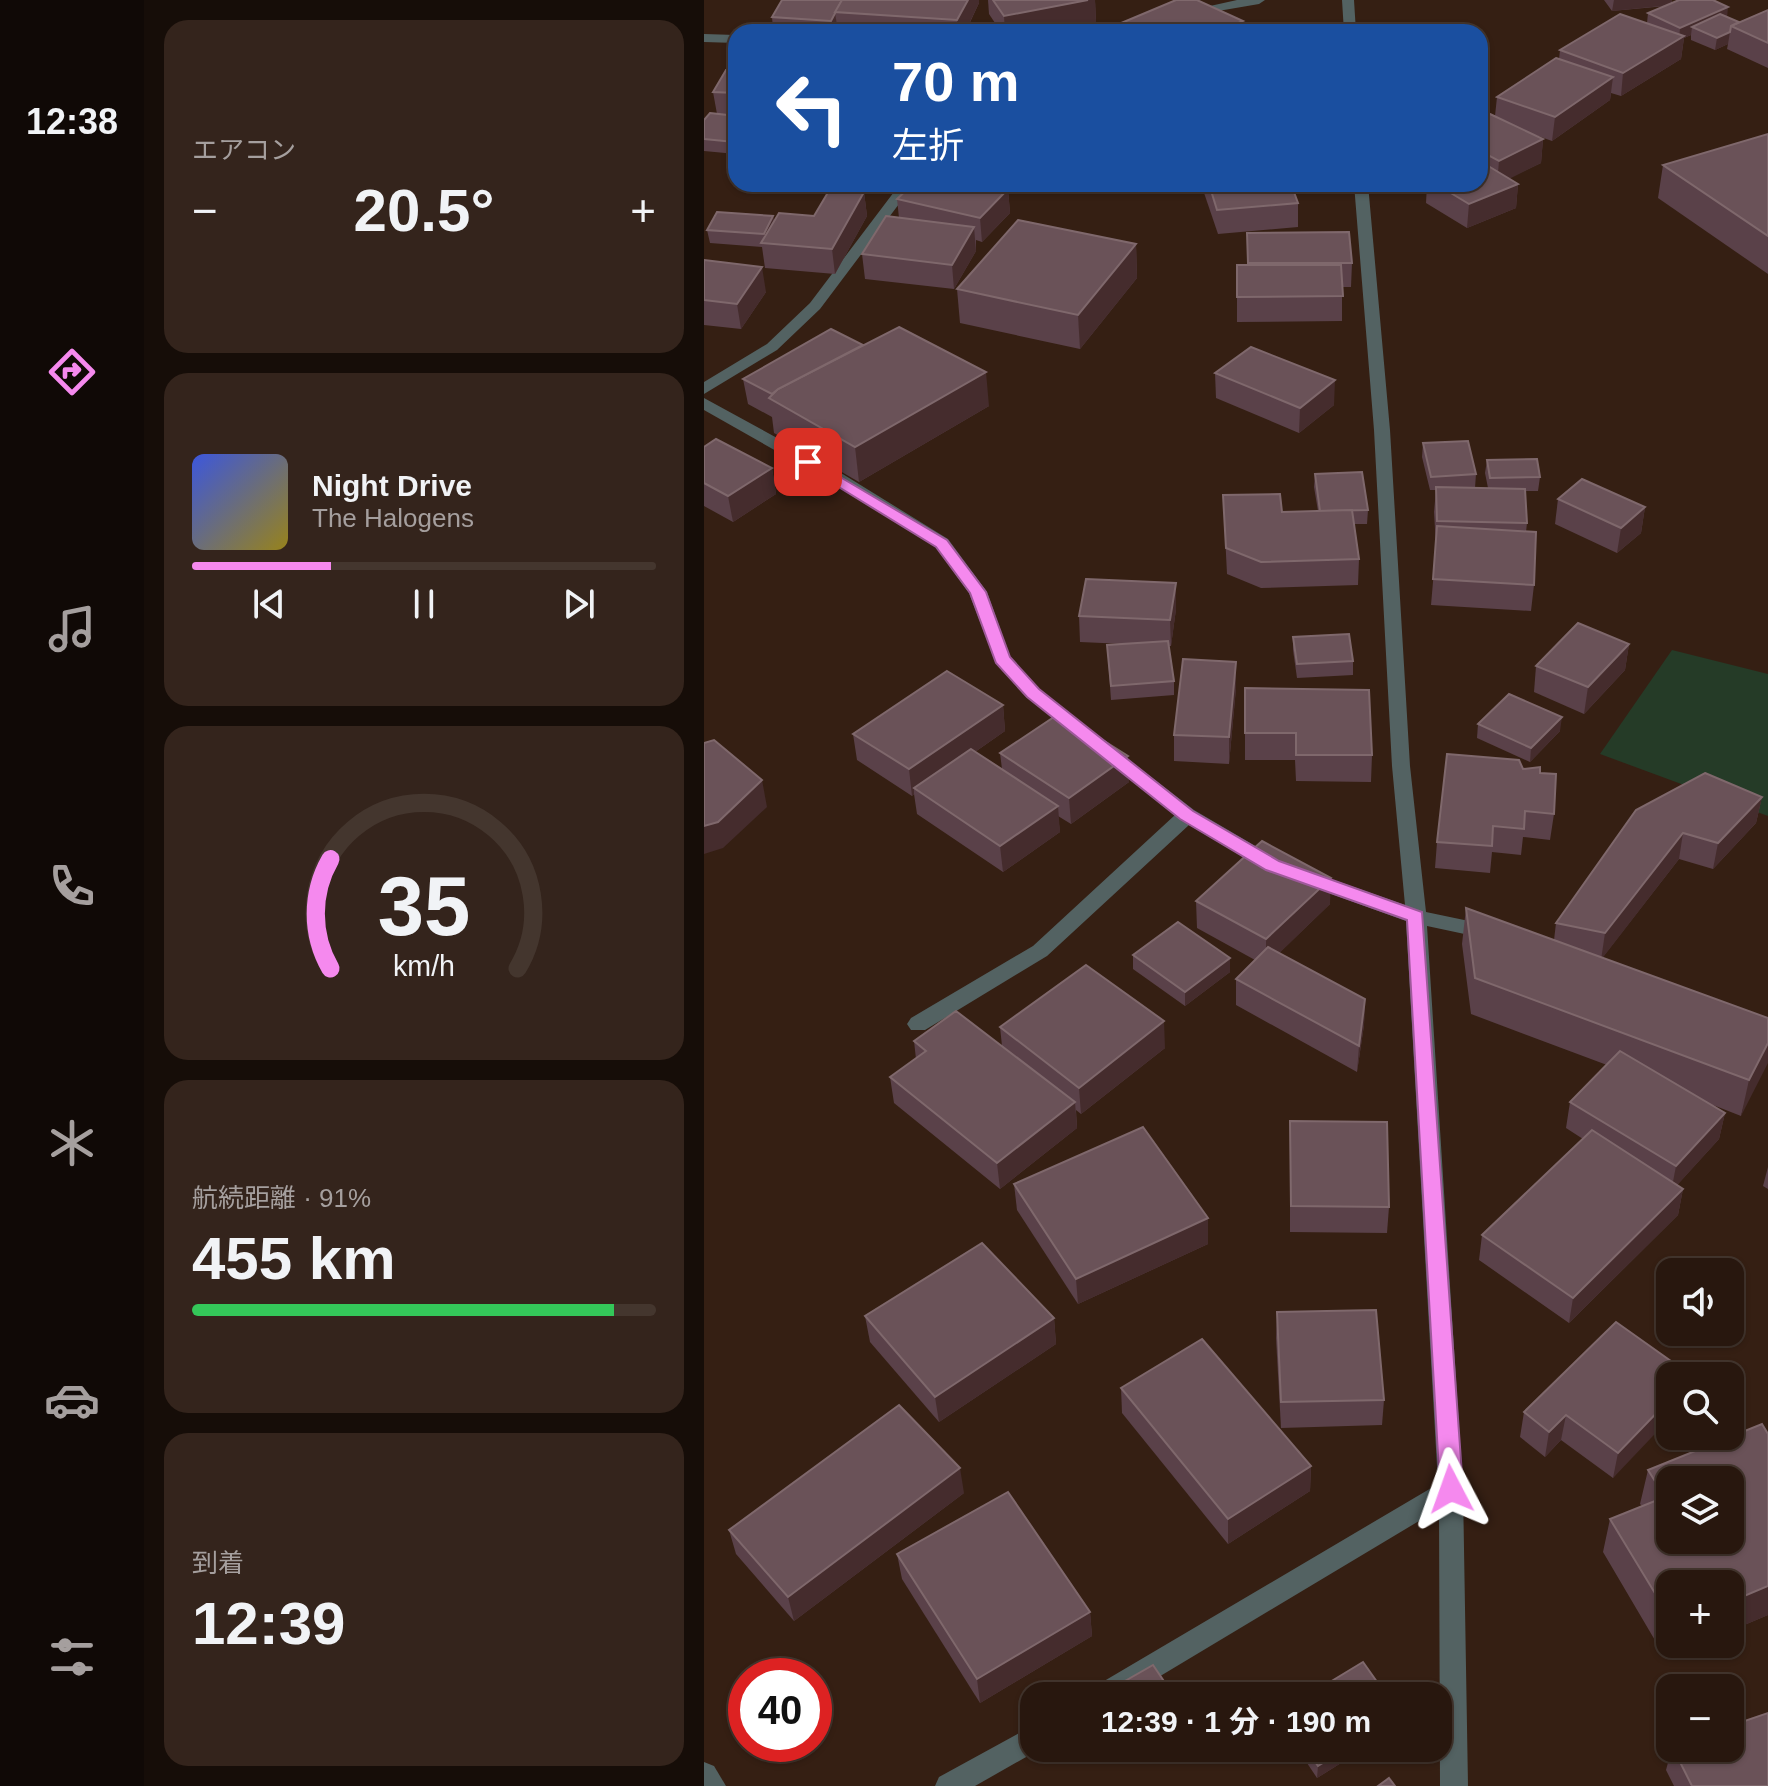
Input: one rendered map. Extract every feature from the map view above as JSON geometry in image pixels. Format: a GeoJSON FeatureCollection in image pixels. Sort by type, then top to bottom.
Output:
{"type":"FeatureCollection","features":[{"type":"Feature","properties":{"kind":"street"},"geometry":{"type":"LineString","coordinates":[[1128,24],[1259,0]]}},
{"type":"Feature","properties":{"kind":"street"},"geometry":{"type":"LineString","coordinates":[[1348,0],[1350,24]]}},
{"type":"Feature","properties":{"kind":"street"},"geometry":{"type":"LineString","coordinates":[[704,38],[728,39]]}},
{"type":"Feature","properties":{"kind":"street"},"geometry":{"type":"LineString","coordinates":[[704,389],[772,347],[815,306],[901,192]]}},
{"type":"Feature","properties":{"kind":"street"},"geometry":{"type":"LineString","coordinates":[[1362,192],[1382,430],[1401,766],[1416,917],[1451,1489],[1454,1786]]}},
{"type":"Feature","properties":{"kind":"street"},"geometry":{"type":"LineString","coordinates":[[704,403],[835,477],[942,543],[978,592],[1002,659],[1033,693],[1187,815],[1273,865],[1416,917],[1509,938]]}},
{"type":"Feature","properties":{"kind":"street"},"geometry":{"type":"LineString","coordinates":[[918,1024],[1040,951],[1187,815]]}},
{"type":"Feature","properties":{"kind":"street"},"geometry":{"type":"LineString","coordinates":[[1127,1682],[1451,1489]]}},
{"type":"Feature","properties":{"kind":"street"},"geometry":{"type":"LineString","coordinates":[[949,1786],[1020,1746]]}},
{"type":"Feature","properties":{"kind":"street"},"geometry":{"type":"LineString","coordinates":[[704,1775],[712,1786]]}},
{"type":"Feature","properties":{"kind":"green space"},"geometry":{"type":"Polygon","coordinates":[[[1672,650],[1768,674],[1768,816],[1600,754],[1672,650]]]}},
{"type":"Feature","properties":{"kind":"building"},"geometry":{"type":"Polygon","coordinates":[[[782,0],[842,0],[831,21],[772,17],[782,0]]]}},
{"type":"Feature","properties":{"kind":"building"},"geometry":{"type":"Polygon","coordinates":[[[842,0],[968,0],[957,20],[835,12],[842,0]]]}},
{"type":"Feature","properties":{"kind":"building"},"geometry":{"type":"Polygon","coordinates":[[[993,0],[1088,0],[1004,16],[993,0]]]}},
{"type":"Feature","properties":{"kind":"building"},"geometry":{"type":"Polygon","coordinates":[[[1176,0],[1197,0],[1243,21],[1236,24],[1119,24],[1176,0]]]}},
{"type":"Feature","properties":{"kind":"building"},"geometry":{"type":"Polygon","coordinates":[[[1679,0],[1713,0],[1728,7],[1680,28],[1648,13],[1679,0]]]}},
{"type":"Feature","properties":{"kind":"building"},"geometry":{"type":"Polygon","coordinates":[[[1768,10],[1768,43],[1731,26],[1768,10]]]}},
{"type":"Feature","properties":{"kind":"building"},"geometry":{"type":"Polygon","coordinates":[[[1620,14],[1684,36],[1623,73],[1560,50],[1620,14]]]}},
{"type":"Feature","properties":{"kind":"building"},"geometry":{"type":"Polygon","coordinates":[[[1720,14],[1739,22],[1731,26],[1730,32],[1717,38],[1692,27],[1720,14]]]}},
{"type":"Feature","properties":{"kind":"building"},"geometry":{"type":"Polygon","coordinates":[[[1556,58],[1613,77],[1555,117],[1497,97],[1556,58]]]}},
{"type":"Feature","properties":{"kind":"building"},"geometry":{"type":"Polygon","coordinates":[[[726,70],[728,70],[728,93],[713,92],[726,70]]]}},
{"type":"Feature","properties":{"kind":"building"},"geometry":{"type":"Polygon","coordinates":[[[710,113],[728,115],[728,141],[704,139],[704,120],[710,113]]]}},
{"type":"Feature","properties":{"kind":"building"},"geometry":{"type":"Polygon","coordinates":[[[1488,115],[1543,139],[1499,161],[1488,155],[1488,115]]]}},
{"type":"Feature","properties":{"kind":"building"},"geometry":{"type":"Polygon","coordinates":[[[1768,134],[1768,236],[1663,165],[1768,134]]]}},
{"type":"Feature","properties":{"kind":"building"},"geometry":{"type":"Polygon","coordinates":[[[1488,166],[1518,184],[1469,204],[1449,192],[1488,192],[1488,166]]]}},
{"type":"Feature","properties":{"kind":"building"},"geometry":{"type":"Polygon","coordinates":[[[828,192],[864,192],[832,249],[761,243],[779,213],[814,216],[828,192]]]}},
{"type":"Feature","properties":{"kind":"building"},"geometry":{"type":"Polygon","coordinates":[[[904,192],[1005,192],[980,218],[897,199],[904,192]]]}},
{"type":"Feature","properties":{"kind":"building"},"geometry":{"type":"Polygon","coordinates":[[[1211,192],[1294,192],[1298,203],[1217,210],[1211,192]]]}},
{"type":"Feature","properties":{"kind":"building"},"geometry":{"type":"Polygon","coordinates":[[[717,212],[773,216],[764,234],[707,230],[717,212]]]}},
{"type":"Feature","properties":{"kind":"building"},"geometry":{"type":"Polygon","coordinates":[[[886,216],[974,227],[952,265],[862,254],[886,216]]]}},
{"type":"Feature","properties":{"kind":"building"},"geometry":{"type":"Polygon","coordinates":[[[1018,220],[1136,244],[1078,315],[957,289],[1018,220]]]}},
{"type":"Feature","properties":{"kind":"building"},"geometry":{"type":"Polygon","coordinates":[[[1349,232],[1352,263],[1248,263],[1247,233],[1349,232]]]}},
{"type":"Feature","properties":{"kind":"building"},"geometry":{"type":"Polygon","coordinates":[[[704,260],[762,267],[737,304],[704,300],[704,260]]]}},
{"type":"Feature","properties":{"kind":"building"},"geometry":{"type":"Polygon","coordinates":[[[1237,265],[1341,265],[1343,296],[1237,297],[1237,265]]]}},
{"type":"Feature","properties":{"kind":"building"},"geometry":{"type":"Polygon","coordinates":[[[899,327],[986,372],[855,447],[769,398],[778,389],[899,327]]]}},
{"type":"Feature","properties":{"kind":"building"},"geometry":{"type":"Polygon","coordinates":[[[831,329],[863,345],[772,394],[743,379],[831,329]]]}},
{"type":"Feature","properties":{"kind":"building"},"geometry":{"type":"Polygon","coordinates":[[[1251,347],[1335,380],[1300,408],[1215,373],[1251,347]]]}},
{"type":"Feature","properties":{"kind":"building"},"geometry":{"type":"Polygon","coordinates":[[[716,439],[772,468],[728,496],[704,483],[704,447],[716,439]]]}},
{"type":"Feature","properties":{"kind":"building"},"geometry":{"type":"Polygon","coordinates":[[[1468,441],[1476,474],[1431,477],[1423,443],[1468,441]]]}},
{"type":"Feature","properties":{"kind":"building"},"geometry":{"type":"Polygon","coordinates":[[[1537,459],[1540,477],[1490,478],[1487,460],[1537,459]]]}},
{"type":"Feature","properties":{"kind":"building"},"geometry":{"type":"Polygon","coordinates":[[[1362,472],[1368,510],[1320,511],[1315,474],[1362,472]]]}},
{"type":"Feature","properties":{"kind":"building"},"geometry":{"type":"Polygon","coordinates":[[[1582,479],[1645,507],[1621,528],[1558,499],[1582,479]]]}},
{"type":"Feature","properties":{"kind":"building"},"geometry":{"type":"Polygon","coordinates":[[[1436,487],[1525,489],[1527,523],[1437,521],[1436,487]]]}},
{"type":"Feature","properties":{"kind":"building"},"geometry":{"type":"Polygon","coordinates":[[[1280,494],[1282,512],[1352,510],[1359,559],[1261,562],[1226,548],[1223,495],[1280,494]]]}},
{"type":"Feature","properties":{"kind":"building"},"geometry":{"type":"Polygon","coordinates":[[[1437,526],[1536,532],[1534,585],[1433,579],[1437,526]]]}},
{"type":"Feature","properties":{"kind":"building"},"geometry":{"type":"Polygon","coordinates":[[[1086,579],[1176,583],[1170,620],[1079,616],[1086,579]]]}},
{"type":"Feature","properties":{"kind":"building"},"geometry":{"type":"Polygon","coordinates":[[[1578,623],[1629,644],[1588,687],[1536,666],[1578,623]]]}},
{"type":"Feature","properties":{"kind":"building"},"geometry":{"type":"Polygon","coordinates":[[[1349,634],[1353,661],[1297,664],[1293,637],[1349,634]]]}},
{"type":"Feature","properties":{"kind":"building"},"geometry":{"type":"Polygon","coordinates":[[[1168,641],[1174,681],[1111,686],[1107,645],[1168,641]]]}},
{"type":"Feature","properties":{"kind":"building"},"geometry":{"type":"Polygon","coordinates":[[[1183,659],[1236,662],[1229,737],[1174,735],[1183,659]]]}},
{"type":"Feature","properties":{"kind":"building"},"geometry":{"type":"Polygon","coordinates":[[[947,671],[1003,705],[909,769],[853,734],[947,671]]]}},
{"type":"Feature","properties":{"kind":"building"},"geometry":{"type":"Polygon","coordinates":[[[1245,688],[1369,690],[1372,755],[1296,755],[1296,733],[1245,733],[1245,688]]]}},
{"type":"Feature","properties":{"kind":"building"},"geometry":{"type":"Polygon","coordinates":[[[1509,694],[1562,717],[1531,748],[1478,724],[1509,694]]]}},
{"type":"Feature","properties":{"kind":"building"},"geometry":{"type":"Polygon","coordinates":[[[1060,713],[1128,756],[1069,798],[1000,753],[1060,713]]]}},
{"type":"Feature","properties":{"kind":"building"},"geometry":{"type":"Polygon","coordinates":[[[714,740],[762,780],[718,822],[704,826],[704,743],[714,740]]]}},
{"type":"Feature","properties":{"kind":"building"},"geometry":{"type":"Polygon","coordinates":[[[971,749],[1058,806],[1000,846],[914,788],[971,749]]]}},
{"type":"Feature","properties":{"kind":"building"},"geometry":{"type":"Polygon","coordinates":[[[1447,754],[1519,760],[1523,769],[1540,767],[1540,773],[1556,774],[1554,814],[1525,811],[1524,829],[1493,826],[1492,846],[1437,842],[1447,754]]]}},
{"type":"Feature","properties":{"kind":"building"},"geometry":{"type":"Polygon","coordinates":[[[1705,773],[1762,797],[1718,843],[1683,833],[1605,933],[1556,923],[1636,810],[1705,773]]]}},
{"type":"Feature","properties":{"kind":"building"},"geometry":{"type":"Polygon","coordinates":[[[1262,841],[1331,878],[1266,939],[1196,901],[1262,841]]]}},
{"type":"Feature","properties":{"kind":"building"},"geometry":{"type":"Polygon","coordinates":[[[1466,908],[1768,1018],[1768,1043],[1749,1080],[1475,978],[1466,908]]]}},
{"type":"Feature","properties":{"kind":"building"},"geometry":{"type":"Polygon","coordinates":[[[1178,922],[1230,958],[1185,992],[1133,955],[1178,922]]]}},
{"type":"Feature","properties":{"kind":"building"},"geometry":{"type":"Polygon","coordinates":[[[1268,947],[1365,999],[1359,1046],[1236,979],[1268,947]]]}},
{"type":"Feature","properties":{"kind":"building"},"geometry":{"type":"Polygon","coordinates":[[[1086,965],[1164,1021],[1079,1088],[1000,1027],[1086,965]]]}},
{"type":"Feature","properties":{"kind":"building"},"geometry":{"type":"Polygon","coordinates":[[[956,1011],[1075,1102],[997,1163],[890,1077],[926,1051],[914,1041],[956,1011]]]}},
{"type":"Feature","properties":{"kind":"building"},"geometry":{"type":"Polygon","coordinates":[[[1620,1051],[1725,1113],[1676,1166],[1570,1102],[1620,1051]]]}},
{"type":"Feature","properties":{"kind":"building"},"geometry":{"type":"Polygon","coordinates":[[[1290,1121],[1387,1122],[1389,1207],[1291,1206],[1290,1121]]]}},
{"type":"Feature","properties":{"kind":"building"},"geometry":{"type":"Polygon","coordinates":[[[1143,1127],[1208,1218],[1076,1279],[1014,1184],[1143,1127]]]}},
{"type":"Feature","properties":{"kind":"building"},"geometry":{"type":"Polygon","coordinates":[[[1592,1130],[1683,1189],[1573,1298],[1482,1235],[1592,1130]]]}},
{"type":"Feature","properties":{"kind":"building"},"geometry":{"type":"Polygon","coordinates":[[[982,1243],[1054,1318],[935,1397],[865,1316],[982,1243]]]}},
{"type":"Feature","properties":{"kind":"building"},"geometry":{"type":"Polygon","coordinates":[[[1376,1310],[1384,1400],[1281,1402],[1277,1312],[1376,1310]]]}},
{"type":"Feature","properties":{"kind":"building"},"geometry":{"type":"Polygon","coordinates":[[[1616,1322],[1672,1362],[1656,1362],[1656,1414],[1618,1453],[1566,1415],[1549,1432],[1524,1412],[1616,1322]]]}},
{"type":"Feature","properties":{"kind":"building"},"geometry":{"type":"Polygon","coordinates":[[[1202,1339],[1311,1466],[1228,1519],[1121,1388],[1202,1339]]]}},
{"type":"Feature","properties":{"kind":"building"},"geometry":{"type":"Polygon","coordinates":[[[899,1405],[960,1468],[788,1597],[729,1530],[899,1405]]]}},
{"type":"Feature","properties":{"kind":"building"},"geometry":{"type":"Polygon","coordinates":[[[1762,1424],[1768,1434],[1768,1586],[1744,1596],[1744,1570],[1656,1570],[1656,1595],[1610,1519],[1656,1501],[1656,1554],[1744,1554],[1744,1466],[1658,1466],[1698,1450],[1744,1450],[1744,1431],[1762,1424]]]}},
{"type":"Feature","properties":{"kind":"building"},"geometry":{"type":"Polygon","coordinates":[[[1656,1467],[1656,1483],[1648,1470],[1656,1467]]]}},
{"type":"Feature","properties":{"kind":"building"},"geometry":{"type":"Polygon","coordinates":[[[1008,1492],[1090,1612],[977,1679],[897,1554],[1008,1492]]]}},
{"type":"Feature","properties":{"kind":"building"},"geometry":{"type":"Polygon","coordinates":[[[1363,1662],[1377,1682],[1330,1682],[1363,1662]]]}},
{"type":"Feature","properties":{"kind":"building"},"geometry":{"type":"Polygon","coordinates":[[[1153,1665],[1165,1682],[1123,1682],[1153,1665]]]}},
{"type":"Feature","properties":{"kind":"building"},"geometry":{"type":"Polygon","coordinates":[[[1768,1713],[1768,1786],[1692,1786],[1680,1762],[1744,1762],[1744,1721],[1768,1713]]]}},
{"type":"Feature","properties":{"kind":"building"},"geometry":{"type":"Polygon","coordinates":[[[1389,1778],[1395,1786],[1378,1786],[1389,1778]]]}},
{"type":"Feature","properties":{"kind":"route"},"geometry":{"type":"LineString","coordinates":[[808,462],[942,543],[978,592],[1002,659],[1033,693],[1187,815],[1273,865],[1416,917],[1451,1489]]}}]}
